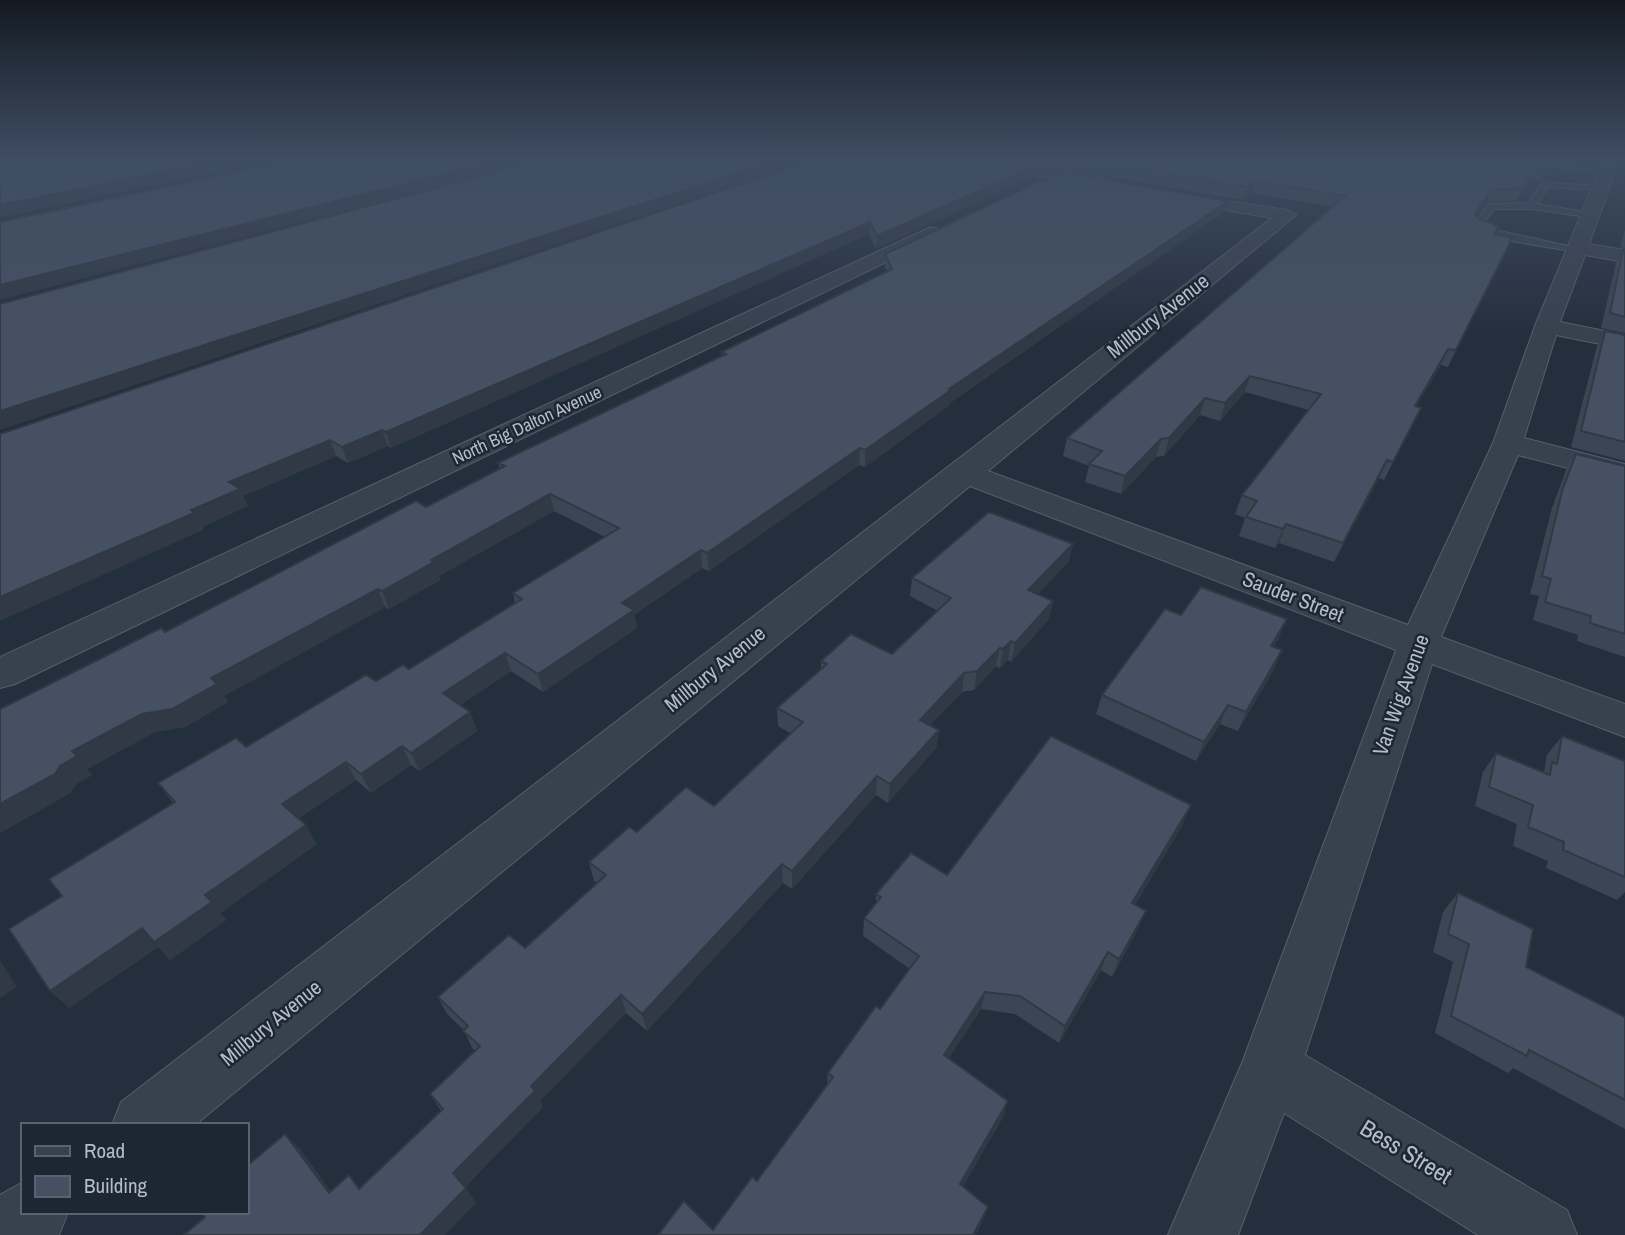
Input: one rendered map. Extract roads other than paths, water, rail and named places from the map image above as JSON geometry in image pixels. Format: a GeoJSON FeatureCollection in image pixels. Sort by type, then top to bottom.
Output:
{"type":"FeatureCollection","features":[{"type":"Feature","properties":{"kind":"street","name":"Millbury Avenue"},"geometry":{"type":"LineString","coordinates":[[147,1123],[962,471],[1285,217]]}},
{"type":"Feature","properties":{"kind":"street","name":"Van Wig Avenue"},"geometry":{"type":"LineString","coordinates":[[1203,1235],[1270,1069],[1418,645],[1508,443],[1547,326],[1592,217]]}},
{"type":"Feature","properties":{"kind":"street"},"geometry":{"type":"LineString","coordinates":[[1605,217],[1625,256]]}},
{"type":"Feature","properties":{"kind":"street","name":"North Big Dalton Avenue"},"geometry":{"type":"LineString","coordinates":[[0,674],[954,222]]}},
{"type":"Feature","properties":{"kind":"street"},"geometry":{"type":"LineString","coordinates":[[1547,326],[1625,342]]}},
{"type":"Feature","properties":{"kind":"street"},"geometry":{"type":"LineString","coordinates":[[1508,443],[1625,474]]}},
{"type":"Feature","properties":{"kind":"street","name":"Sauder Street"},"geometry":{"type":"LineString","coordinates":[[962,471],[1418,645],[1625,720]]}},
{"type":"Feature","properties":{"kind":"street","name":"Bess Street"},"geometry":{"type":"LineString","coordinates":[[1270,1069],[1542,1235]]}},
{"type":"Feature","properties":{"kind":"street"},"geometry":{"type":"LineString","coordinates":[[5,1235],[31,1214]]}},
{"type":"Feature","properties":{"kind":"lane"},"geometry":{"type":"LineString","coordinates":[[1483,217],[1476,228],[1494,235],[1554,217]]}}]}
